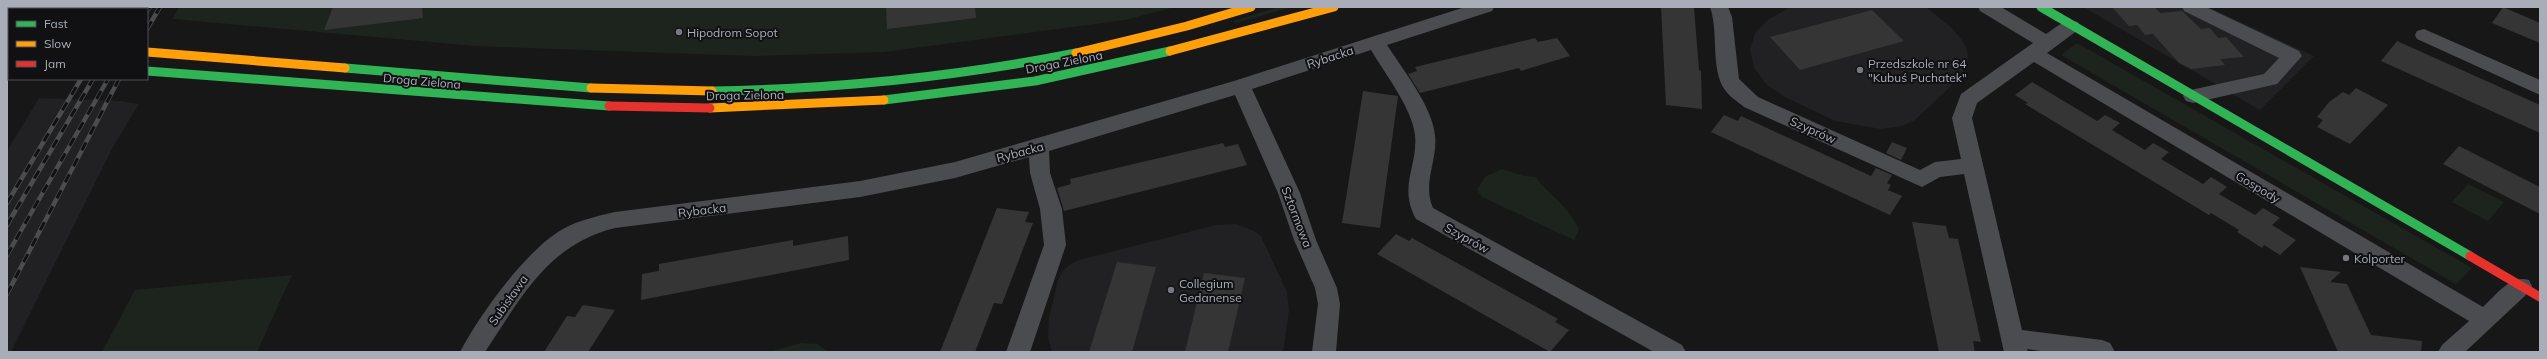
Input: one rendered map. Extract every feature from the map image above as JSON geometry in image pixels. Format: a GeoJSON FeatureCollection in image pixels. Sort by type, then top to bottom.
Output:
{"type":"FeatureCollection","features":[{"type":"Feature","properties":{"kind":"street","name":"Droga Zielona"},"geometry":{"type":"LineString","coordinates":[[148,52],[509,82],[610,88],[721,91],[836,86],[951,75],[1053,58],[1155,35],[1251,7]]}},
{"type":"Feature","properties":{"kind":"street","name":"Droga Zielona"},"geometry":{"type":"LineString","coordinates":[[148,71],[477,98],[634,108],[816,105],[905,98],[1038,80],[1185,48],[1334,7]]}},
{"type":"Feature","properties":{"kind":"street","name":"Rybacka"},"geometry":{"type":"LineString","coordinates":[[547,251],[568,236],[593,225],[615,220],[860,189],[955,170],[1039,148],[1242,86],[1485,7]]}},
{"type":"Feature","properties":{"kind":"street","name":"Szyprów"},"geometry":{"type":"LineString","coordinates":[[1719,7],[1723,22],[1729,79],[1733,87],[1751,102],[1922,178],[1935,170],[1972,165]]}},
{"type":"Feature","properties":{"kind":"street"},"geometry":{"type":"LineString","coordinates":[[1986,7],[2040,48]]}},
{"type":"Feature","properties":{"kind":"street"},"geometry":{"type":"LineString","coordinates":[[2192,7],[2292,56],[2270,79],[2193,96]]}},
{"type":"Feature","properties":{"kind":"street"},"geometry":{"type":"LineString","coordinates":[[2048,8],[2071,26],[2540,298]]}},
{"type":"Feature","properties":{"kind":"street"},"geometry":{"type":"LineString","coordinates":[[2071,26],[1968,99],[1962,118],[2014,345],[2102,350]]}},
{"type":"Feature","properties":{"kind":"street"},"geometry":{"type":"LineString","coordinates":[[2424,35],[2540,88]]}},
{"type":"Feature","properties":{"kind":"street","name":"Szyprów"},"geometry":{"type":"LineString","coordinates":[[1376,42],[1418,112],[1422,123],[1425,137],[1416,193],[1424,213],[1674,352]]}},
{"type":"Feature","properties":{"kind":"street","name":"Gospody"},"geometry":{"type":"LineString","coordinates":[[2040,48],[2485,319]]}},
{"type":"Feature","properties":{"kind":"street","name":"Sztormowa"},"geometry":{"type":"LineString","coordinates":[[1242,86],[1289,193],[1305,240],[1326,288],[1329,304],[1324,352]]}},
{"type":"Feature","properties":{"kind":"street"},"geometry":{"type":"LineString","coordinates":[[1018,352],[1055,245],[1051,209],[1040,173],[1039,148]]}},
{"type":"Feature","properties":{"kind":"street","name":"Subisława"},"geometry":{"type":"LineString","coordinates":[[472,352],[512,294],[547,251]]}},
{"type":"Feature","properties":{"kind":"street"},"geometry":{"type":"LineString","coordinates":[[2450,352],[2520,286]]}},
{"type":"Feature","properties":{"kind":"shaded area"},"geometry":{"type":"Polygon","coordinates":[[[7,7],[93,7],[8,8],[7,20],[7,7]]]}},
{"type":"Feature","properties":{"kind":"shaded area","name":"Hipodrom Sopot"},"geometry":{"type":"Polygon","coordinates":[[[179,7],[1175,7],[1125,20],[884,52],[753,56],[476,46],[173,19],[179,7]]]}},
{"type":"Feature","properties":{"kind":"shaded area"},"geometry":{"type":"Polygon","coordinates":[[[1278,7],[1293,7],[1235,23],[1234,21],[1278,7]]]}},
{"type":"Feature","properties":{"kind":"shaded area","name":"Przedszkole nr 64 \"Kubuś Puchatek\""},"geometry":{"type":"Polygon","coordinates":[[[1791,7],[1926,7],[1952,28],[1961,39],[1967,49],[1968,61],[1963,72],[1950,87],[1915,120],[1902,126],[1881,129],[1835,121],[1785,97],[1767,85],[1754,68],[1750,50],[1755,33],[1769,19],[1791,7]]]}},
{"type":"Feature","properties":{"kind":"shaded area"},"geometry":{"type":"Polygon","coordinates":[[[2083,7],[2208,7],[2314,56],[2260,110],[2083,7]]]}},
{"type":"Feature","properties":{"kind":"shaded area"},"geometry":{"type":"Polygon","coordinates":[[[2077,43],[2472,268],[2456,284],[2061,55],[2077,43]]]}},
{"type":"Feature","properties":{"kind":"shaded area"},"geometry":{"type":"Polygon","coordinates":[[[39,98],[120,101],[139,104],[113,147],[11,352],[7,352],[7,151],[39,98]]]}},
{"type":"Feature","properties":{"kind":"shaded area"},"geometry":{"type":"Polygon","coordinates":[[[1502,169],[1524,176],[1536,177],[1539,182],[1562,204],[1576,223],[1579,230],[1574,240],[1482,197],[1477,190],[1485,177],[1502,169]]]}},
{"type":"Feature","properties":{"kind":"shaded area"},"geometry":{"type":"Polygon","coordinates":[[[2468,184],[2504,202],[2488,221],[2452,202],[2468,184]]]}},
{"type":"Feature","properties":{"kind":"shaded area","name":"Collegium Gedanense"},"geometry":{"type":"Polygon","coordinates":[[[1236,224],[1254,231],[1261,236],[1287,292],[1289,310],[1283,352],[1052,352],[1048,337],[1049,318],[1058,280],[1062,272],[1069,265],[1079,260],[1216,225],[1236,224]]]}},
{"type":"Feature","properties":{"kind":"shaded area"},"geometry":{"type":"Polygon","coordinates":[[[292,275],[257,352],[102,352],[135,290],[292,275]]]}},
{"type":"Feature","properties":{"kind":"shaded area"},"geometry":{"type":"Polygon","coordinates":[[[801,343],[817,344],[829,352],[768,352],[801,343]]]}},
{"type":"Feature","properties":{"kind":"building"},"geometry":{"type":"Polygon","coordinates":[[[333,7],[422,7],[423,18],[324,30],[333,7]]]}},
{"type":"Feature","properties":{"kind":"building"},"geometry":{"type":"Polygon","coordinates":[[[886,7],[975,7],[976,18],[887,29],[886,7]]]}},
{"type":"Feature","properties":{"kind":"building"},"geometry":{"type":"Polygon","coordinates":[[[1661,7],[1694,7],[1699,70],[1701,71],[1702,109],[1666,105],[1661,7]]]}},
{"type":"Feature","properties":{"kind":"building"},"geometry":{"type":"Polygon","coordinates":[[[2112,7],[2155,7],[2160,13],[2182,11],[2201,29],[2210,28],[2218,38],[2226,37],[2244,57],[2220,59],[2225,65],[2191,69],[2179,63],[2153,34],[2145,35],[2137,25],[2129,26],[2112,7]]]}},
{"type":"Feature","properties":{"kind":"building"},"geometry":{"type":"Polygon","coordinates":[[[2503,7],[2540,23],[2540,43],[2492,23],[2503,7]]]}},
{"type":"Feature","properties":{"kind":"building"},"geometry":{"type":"Polygon","coordinates":[[[1872,10],[1904,41],[1800,70],[1770,37],[1872,10]]]}},
{"type":"Feature","properties":{"kind":"building"},"geometry":{"type":"Polygon","coordinates":[[[1535,38],[1538,42],[1557,38],[1570,56],[1521,71],[1519,68],[1420,93],[1408,74],[1417,71],[1415,67],[1535,38]]]}},
{"type":"Feature","properties":{"kind":"building"},"geometry":{"type":"Polygon","coordinates":[[[2397,41],[2540,105],[2540,133],[2381,61],[2397,41]]]}},
{"type":"Feature","properties":{"kind":"building"},"geometry":{"type":"Polygon","coordinates":[[[2032,82],[2097,121],[2105,115],[2120,123],[2112,130],[2145,150],[2153,143],[2169,152],[2161,159],[2203,184],[2211,177],[2227,187],[2219,194],[2255,215],[2263,208],[2280,218],[2272,225],[2296,240],[2280,255],[2264,245],[2262,248],[2237,232],[2239,230],[2211,213],[2209,215],[2025,104],[2028,103],[2015,95],[2032,82]]]}},
{"type":"Feature","properties":{"kind":"building"},"geometry":{"type":"Polygon","coordinates":[[[2356,88],[2388,105],[2350,144],[2317,127],[2323,120],[2317,117],[2329,102],[2343,92],[2349,95],[2356,88]]]}},
{"type":"Feature","properties":{"kind":"building"},"geometry":{"type":"Polygon","coordinates":[[[1363,91],[1398,96],[1380,228],[1342,223],[1363,91]]]}},
{"type":"Feature","properties":{"kind":"building"},"geometry":{"type":"Polygon","coordinates":[[[1724,115],[1738,121],[1741,116],[1871,176],[1876,168],[1892,175],[1887,183],[1891,185],[1888,190],[1902,196],[1890,215],[1711,132],[1724,115]]]}},
{"type":"Feature","properties":{"kind":"building"},"geometry":{"type":"Polygon","coordinates":[[[1892,142],[1907,148],[1901,160],[1886,153],[1892,142]]]}},
{"type":"Feature","properties":{"kind":"building"},"geometry":{"type":"Polygon","coordinates":[[[1223,143],[1225,147],[1238,144],[1247,165],[1064,211],[1057,188],[1071,184],[1070,179],[1223,143]]]}},
{"type":"Feature","properties":{"kind":"building"},"geometry":{"type":"Polygon","coordinates":[[[2459,146],[2540,187],[2540,214],[2443,164],[2459,146]]]}},
{"type":"Feature","properties":{"kind":"building"},"geometry":{"type":"Polygon","coordinates":[[[997,208],[1029,212],[1025,222],[1033,223],[1002,304],[994,303],[975,352],[940,352],[997,208]]]}},
{"type":"Feature","properties":{"kind":"building"},"geometry":{"type":"Polygon","coordinates":[[[1912,222],[1946,226],[1949,238],[1958,239],[1981,342],[1973,341],[1975,352],[1939,352],[1912,222]]]}},
{"type":"Feature","properties":{"kind":"building"},"geometry":{"type":"Polygon","coordinates":[[[1396,234],[1409,241],[1412,238],[1522,299],[1558,319],[1555,322],[1569,330],[1550,352],[1377,254],[1396,234]]]}},
{"type":"Feature","properties":{"kind":"building"},"geometry":{"type":"Polygon","coordinates":[[[848,236],[849,260],[641,300],[642,274],[659,271],[659,264],[793,240],[793,246],[848,236]]]}},
{"type":"Feature","properties":{"kind":"building"},"geometry":{"type":"Polygon","coordinates":[[[1117,262],[1156,267],[1132,352],[1089,352],[1117,262]]]}},
{"type":"Feature","properties":{"kind":"building"},"geometry":{"type":"Polygon","coordinates":[[[2300,267],[2341,272],[2330,282],[2347,284],[2371,335],[2422,341],[2421,352],[2338,352],[2300,267]]]}},
{"type":"Feature","properties":{"kind":"building"},"geometry":{"type":"Polygon","coordinates":[[[1204,273],[1245,278],[1228,352],[1185,352],[1204,273]]]}},
{"type":"Feature","properties":{"kind":"building"},"geometry":{"type":"Polygon","coordinates":[[[583,305],[615,310],[588,352],[544,352],[567,316],[575,317],[583,305]]]}},
{"type":"Feature","properties":{"kind":"railway"},"geometry":{"type":"LineString","coordinates":[[148,27],[160,7]]}},
{"type":"Feature","properties":{"kind":"railway"},"geometry":{"type":"LineString","coordinates":[[7,203],[80,80]]}},
{"type":"Feature","properties":{"kind":"railway"},"geometry":{"type":"LineString","coordinates":[[7,225],[92,80]]}},
{"type":"Feature","properties":{"kind":"railway"},"geometry":{"type":"LineString","coordinates":[[7,255],[107,80]]}},
{"type":"Feature","properties":{"kind":"railway"},"geometry":{"type":"LineString","coordinates":[[7,294],[118,80]]}},
{"type":"Feature","properties":{"kind":"traffic: fast"},"geometry":{"type":"LineString","coordinates":[[2041,7],[2470,256]]}},
{"type":"Feature","properties":{"kind":"traffic: fast"},"geometry":{"type":"LineString","coordinates":[[884,100],[1035,81],[1170,51]]}},
{"type":"Feature","properties":{"kind":"traffic: fast"},"geometry":{"type":"LineString","coordinates":[[712,91],[804,89],[849,86],[941,76],[1031,62],[1076,53]]}},
{"type":"Feature","properties":{"kind":"traffic: fast"},"geometry":{"type":"LineString","coordinates":[[345,68],[591,88]]}},
{"type":"Feature","properties":{"kind":"traffic: fast"},"geometry":{"type":"LineString","coordinates":[[148,71],[480,98],[609,106]]}},
{"type":"Feature","properties":{"kind":"traffic: slow"},"geometry":{"type":"LineString","coordinates":[[1076,53],[1187,26],[1251,7]]}},
{"type":"Feature","properties":{"kind":"traffic: slow"},"geometry":{"type":"LineString","coordinates":[[1170,51],[1334,7]]}},
{"type":"Feature","properties":{"kind":"traffic: slow"},"geometry":{"type":"LineString","coordinates":[[148,52],[345,68]]}},
{"type":"Feature","properties":{"kind":"traffic: slow"},"geometry":{"type":"LineString","coordinates":[[591,88],[712,91]]}},
{"type":"Feature","properties":{"kind":"traffic: slow"},"geometry":{"type":"LineString","coordinates":[[710,108],[814,105],[884,100]]}},
{"type":"Feature","properties":{"kind":"traffic: jam"},"geometry":{"type":"LineString","coordinates":[[609,106],[710,108]]}},
{"type":"Feature","properties":{"kind":"traffic: jam"},"geometry":{"type":"LineString","coordinates":[[2470,256],[2540,297]]}},
{"type":"Feature","properties":{"kind":"place","name":"Hipodrom Sopot"},"geometry":{"type":"Point","coordinates":[679,32]}},
{"type":"Feature","properties":{"kind":"place","name":"Przedszkole nr 64 \"Kubuś Puchatek\""},"geometry":{"type":"Point","coordinates":[1860,70]}},
{"type":"Feature","properties":{"kind":"place","name":"Kolporter"},"geometry":{"type":"Point","coordinates":[2346,258]}},
{"type":"Feature","properties":{"kind":"place","name":"Collegium Gedanense"},"geometry":{"type":"Point","coordinates":[1171,290]}}]}
